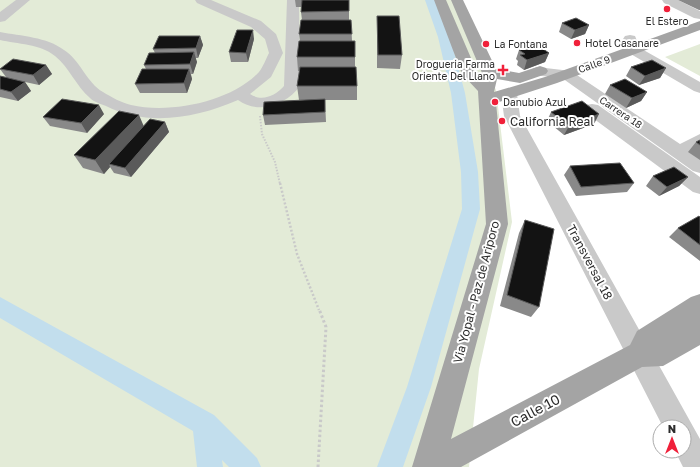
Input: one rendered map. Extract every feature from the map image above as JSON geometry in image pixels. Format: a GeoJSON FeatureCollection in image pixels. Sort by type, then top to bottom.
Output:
{"type":"FeatureCollection","features":[{"type":"Feature","properties":{"kind":"main road"},"geometry":{"type":"LineString","coordinates":[[440,0],[470,74],[486,95]]}},
{"type":"Feature","properties":{"kind":"main road"},"geometry":{"type":"LineString","coordinates":[[457,0],[490,73],[486,95]]}},
{"type":"Feature","properties":{"kind":"main road","name":"Calle 9"},"geometry":{"type":"LineString","coordinates":[[486,95],[509,94],[551,75],[700,17]]}},
{"type":"Feature","properties":{"kind":"main road","name":"Calle 9"},"geometry":{"type":"LineString","coordinates":[[490,73],[520,78],[551,75],[632,44]]}},
{"type":"Feature","properties":{"kind":"main road","name":"Via Yopal - Paz de Ariporo"},"geometry":{"type":"LineString","coordinates":[[429,467],[497,224],[486,95]]}},
{"type":"Feature","properties":{"kind":"main road","name":"Calle 10"},"geometry":{"type":"LineString","coordinates":[[639,354],[646,340],[700,304]]}},
{"type":"Feature","properties":{"kind":"main road","name":"Calle 10"},"geometry":{"type":"LineString","coordinates":[[429,467],[639,354],[663,353],[700,331]]}},
{"type":"Feature","properties":{"kind":"street"},"geometry":{"type":"LineString","coordinates":[[0,18],[24,0]]}},
{"type":"Feature","properties":{"kind":"street"},"geometry":{"type":"LineString","coordinates":[[0,36],[45,45],[60,53],[96,95],[126,110],[153,113],[190,111],[213,105],[239,94],[266,74],[276,53],[271,37],[256,24],[201,0]]}},
{"type":"Feature","properties":{"kind":"street"},"geometry":{"type":"LineString","coordinates":[[239,94],[250,101],[262,102],[278,99],[288,93],[292,86],[293,0]]}},
{"type":"Feature","properties":{"kind":"street"},"geometry":{"type":"LineString","coordinates":[[668,0],[700,17]]}},
{"type":"Feature","properties":{"kind":"street"},"geometry":{"type":"LineString","coordinates":[[632,44],[700,88]]}},
{"type":"Feature","properties":{"kind":"street","name":"Carrera 18"},"geometry":{"type":"LineString","coordinates":[[551,75],[700,166]]}},
{"type":"Feature","properties":{"kind":"street","name":"Carrera 18"},"geometry":{"type":"LineString","coordinates":[[551,75],[700,187]]}},
{"type":"Feature","properties":{"kind":"street","name":"Transversal 18"},"geometry":{"type":"LineString","coordinates":[[509,94],[512,116],[674,419]]}},
{"type":"Feature","properties":{"kind":"street"},"geometry":{"type":"LineString","coordinates":[[679,152],[700,140]]}},
{"type":"Feature","properties":{"kind":"street"},"geometry":{"type":"LineString","coordinates":[[692,453],[699,467]]}},
{"type":"Feature","properties":{"kind":"path"},"geometry":{"type":"LineString","coordinates":[[262,102],[260,114],[262,134],[276,162],[297,254],[326,327],[318,467]]}},
{"type":"Feature","properties":{"kind":"green space"},"geometry":{"type":"Polygon","coordinates":[[[0,0],[455,0],[496,90],[512,222],[479,369],[469,467],[0,467],[0,0]]]}},
{"type":"Feature","properties":{"kind":"green space"},"geometry":{"type":"Polygon","coordinates":[[[700,44],[700,76],[665,57],[700,44]]]}},
{"type":"Feature","properties":{"kind":"building"},"geometry":{"type":"Polygon","coordinates":[[[302,0],[349,0],[349,11],[301,12],[302,0]]]}},
{"type":"Feature","properties":{"kind":"building"},"geometry":{"type":"Polygon","coordinates":[[[377,16],[399,16],[402,55],[378,55],[377,16]]]}},
{"type":"Feature","properties":{"kind":"building"},"geometry":{"type":"Polygon","coordinates":[[[576,18],[589,25],[575,30],[562,23],[576,18]]]}},
{"type":"Feature","properties":{"kind":"building"},"geometry":{"type":"Polygon","coordinates":[[[301,20],[351,20],[352,34],[299,34],[301,20]]]}},
{"type":"Feature","properties":{"kind":"building"},"geometry":{"type":"Polygon","coordinates":[[[237,30],[253,30],[246,53],[229,52],[237,30]]]}},
{"type":"Feature","properties":{"kind":"building"},"geometry":{"type":"Polygon","coordinates":[[[159,36],[200,36],[196,48],[153,49],[159,36]]]}},
{"type":"Feature","properties":{"kind":"building"},"geometry":{"type":"Polygon","coordinates":[[[299,41],[355,41],[355,57],[297,57],[299,41]]]}},
{"type":"Feature","properties":{"kind":"building"},"geometry":{"type":"Polygon","coordinates":[[[536,44],[549,53],[527,60],[520,55],[525,54],[519,50],[536,44]]]}},
{"type":"Feature","properties":{"kind":"building"},"geometry":{"type":"Polygon","coordinates":[[[194,52],[190,64],[144,65],[149,53],[194,52]]]}},
{"type":"Feature","properties":{"kind":"building"},"geometry":{"type":"Polygon","coordinates":[[[13,59],[46,65],[33,75],[0,69],[13,59]]]}},
{"type":"Feature","properties":{"kind":"building"},"geometry":{"type":"Polygon","coordinates":[[[652,60],[666,68],[645,76],[631,67],[652,60]]]}},
{"type":"Feature","properties":{"kind":"building"},"geometry":{"type":"Polygon","coordinates":[[[300,67],[356,67],[357,86],[297,86],[300,67]]]}},
{"type":"Feature","properties":{"kind":"building"},"geometry":{"type":"Polygon","coordinates":[[[142,69],[189,69],[184,83],[135,84],[142,69]]]}},
{"type":"Feature","properties":{"kind":"building"},"geometry":{"type":"Polygon","coordinates":[[[0,76],[25,82],[11,92],[0,89],[0,76]]]}},
{"type":"Feature","properties":{"kind":"building"},"geometry":{"type":"Polygon","coordinates":[[[625,79],[647,92],[632,98],[610,85],[625,79]]]}},
{"type":"Feature","properties":{"kind":"building"},"geometry":{"type":"Polygon","coordinates":[[[62,99],[99,105],[81,123],[43,117],[62,99]]]}},
{"type":"Feature","properties":{"kind":"building"},"geometry":{"type":"Polygon","coordinates":[[[325,99],[325,112],[263,115],[264,102],[325,99]]]}},
{"type":"Feature","properties":{"kind":"building"},"geometry":{"type":"Polygon","coordinates":[[[582,101],[599,114],[569,126],[551,112],[582,101]]]}},
{"type":"Feature","properties":{"kind":"building"},"geometry":{"type":"Polygon","coordinates":[[[119,111],[139,115],[95,160],[74,155],[119,111]]]}},
{"type":"Feature","properties":{"kind":"building"},"geometry":{"type":"Polygon","coordinates":[[[150,119],[165,122],[125,168],[109,164],[150,119]]]}},
{"type":"Feature","properties":{"kind":"building"},"geometry":{"type":"Polygon","coordinates":[[[620,163],[634,183],[581,187],[570,166],[620,163]]]}},
{"type":"Feature","properties":{"kind":"building"},"geometry":{"type":"Polygon","coordinates":[[[674,167],[688,177],[667,187],[653,176],[674,167]]]}},
{"type":"Feature","properties":{"kind":"building"},"geometry":{"type":"Polygon","coordinates":[[[699,216],[700,217],[700,245],[678,228],[699,216]]]}},
{"type":"Feature","properties":{"kind":"building"},"geometry":{"type":"Polygon","coordinates":[[[525,220],[554,229],[539,307],[507,295],[525,220]]]}},
{"type":"Feature","properties":{"kind":"waterway"},"geometry":{"type":"LineString","coordinates":[[390,467],[419,387],[471,209],[470,172],[458,93],[444,37],[431,0]]}},
{"type":"Feature","properties":{"kind":"waterway"},"geometry":{"type":"LineString","coordinates":[[0,307],[205,424]]}},
{"type":"Feature","properties":{"kind":"waterway"},"geometry":{"type":"LineString","coordinates":[[205,424],[248,467]]}},
{"type":"Feature","properties":{"kind":"waterway"},"geometry":{"type":"LineString","coordinates":[[205,424],[210,467]]}},
{"type":"Feature","properties":{"kind":"place","name":"El Estero"},"geometry":{"type":"Point","coordinates":[667,9]}},
{"type":"Feature","properties":{"kind":"place","name":"Hotel Casanare"},"geometry":{"type":"Point","coordinates":[577,43]}},
{"type":"Feature","properties":{"kind":"place","name":"La Fontana"},"geometry":{"type":"Point","coordinates":[486,44]}},
{"type":"Feature","properties":{"kind":"place","name":"Drogueria Farma Oriente Del Llano"},"geometry":{"type":"Point","coordinates":[503,70]}},
{"type":"Feature","properties":{"kind":"place","name":"Danubio Azul"},"geometry":{"type":"Point","coordinates":[495,102]}},
{"type":"Feature","properties":{"kind":"place","name":"California Real"},"geometry":{"type":"Point","coordinates":[502,121]}}]}
